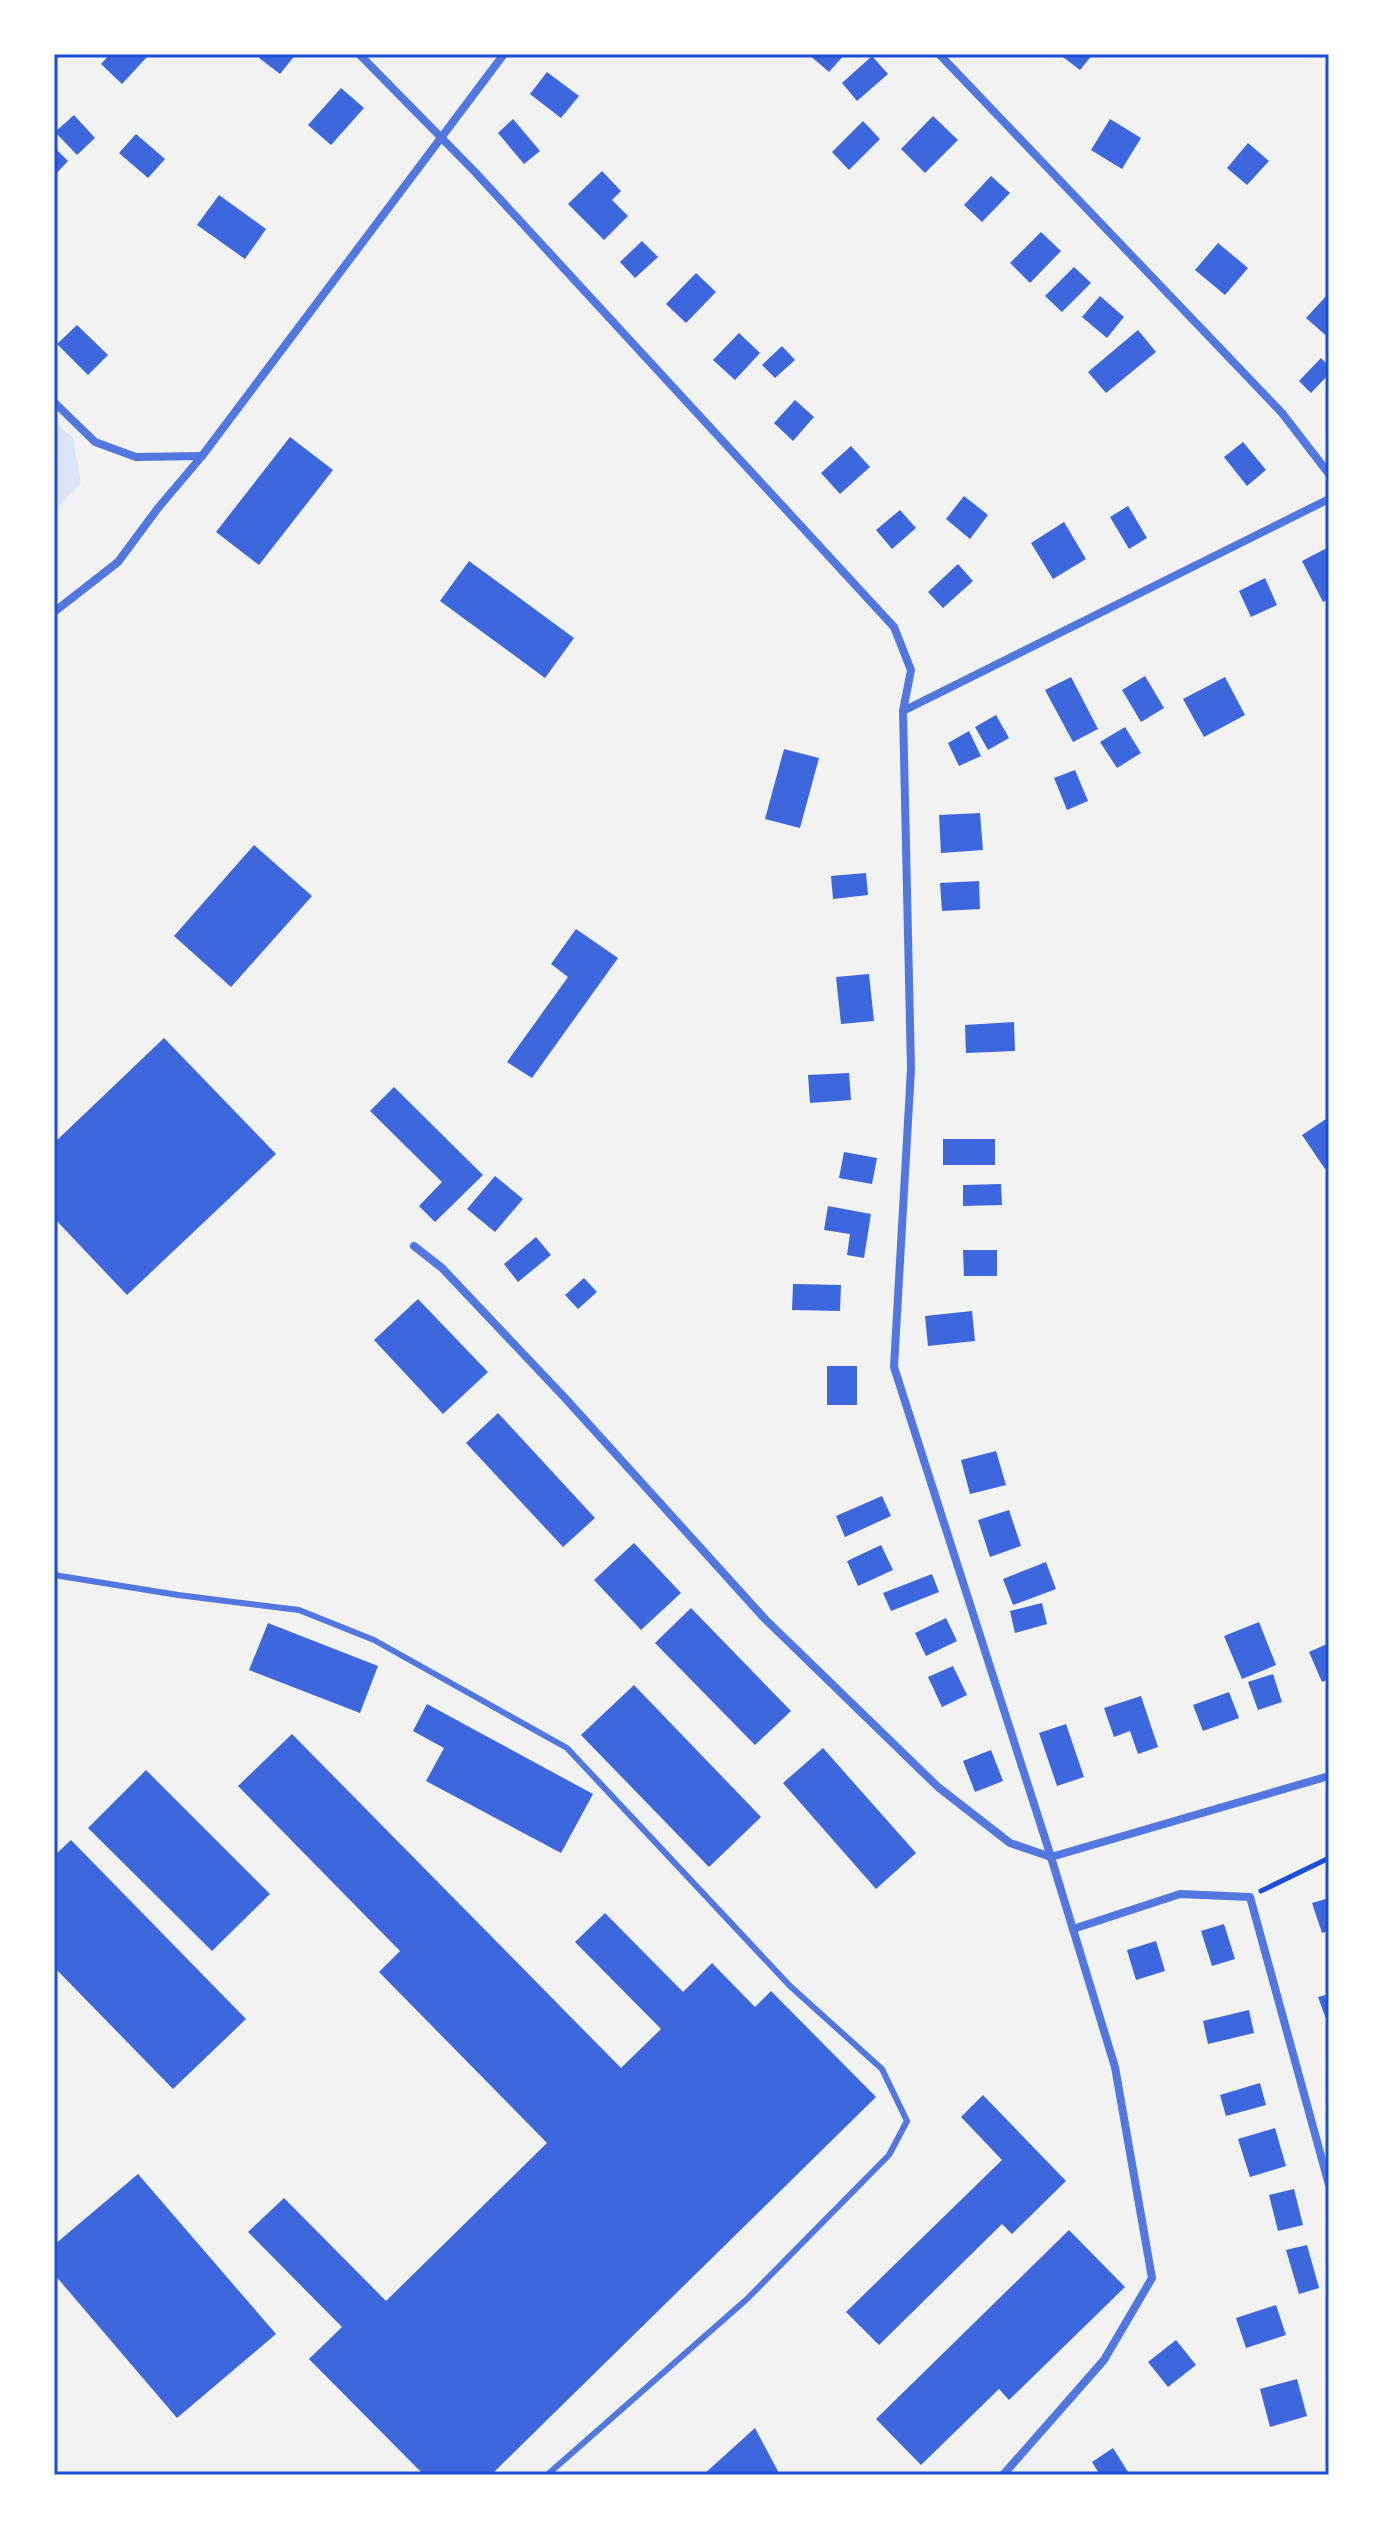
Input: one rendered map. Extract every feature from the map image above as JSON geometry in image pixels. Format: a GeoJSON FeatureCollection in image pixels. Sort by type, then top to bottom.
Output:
{"type":"FeatureCollection","features":[{"type":"Feature","properties":{"kind":"street"},"geometry":{"type":"LineString","coordinates":[[359,54],[486,183],[894,627],[911,670],[903,711],[911,1069],[894,1367],[1115,2067],[1152,2278],[1104,2360],[1003,2475]]}},
{"type":"Feature","properties":{"kind":"street"},"geometry":{"type":"LineString","coordinates":[[54,612],[118,562],[202,456],[504,54]]}},
{"type":"Feature","properties":{"kind":"street"},"geometry":{"type":"LineString","coordinates":[[939,54],[1282,413],[1329,474]]}},
{"type":"Feature","properties":{"kind":"street"},"geometry":{"type":"LineString","coordinates":[[54,402],[95,442],[122,452],[136,457],[202,456]]}},
{"type":"Feature","properties":{"kind":"street"},"geometry":{"type":"LineString","coordinates":[[903,711],[1329,499]]}},
{"type":"Feature","properties":{"kind":"street"},"geometry":{"type":"LineString","coordinates":[[414,1246],[442,1268],[504,1333],[765,1619],[938,1787],[1010,1843],[1051,1857],[1329,1776]]}},
{"type":"Feature","properties":{"kind":"street"},"geometry":{"type":"LineString","coordinates":[[1073,1929],[1180,1894],[1250,1897],[1329,2185]]}},
{"type":"Feature","properties":{"kind":"lane"},"geometry":{"type":"LineString","coordinates":[[54,1575],[299,1610],[374,1640],[567,1748],[790,1986],[882,2069],[907,2121],[889,2155],[747,2299],[547,2475]]}},
{"type":"Feature","properties":{"kind":"path"},"geometry":{"type":"LineString","coordinates":[[1250,1897],[1329,1858]]}},
{"type":"Feature","properties":{"kind":"shaded area"},"geometry":{"type":"Polygon","coordinates":[[[54,421],[73,438],[81,483],[54,511],[54,421]]]}},
{"type":"Feature","properties":{"kind":"building"},"geometry":{"type":"Polygon","coordinates":[[[110,54],[144,54],[147,57],[122,84],[101,64],[110,54]]]}},
{"type":"Feature","properties":{"kind":"building"},"geometry":{"type":"Polygon","coordinates":[[[262,54],[296,54],[280,74],[259,58],[262,54]]]}},
{"type":"Feature","properties":{"kind":"building"},"geometry":{"type":"Polygon","coordinates":[[[808,54],[845,54],[829,72],[808,54]]]}},
{"type":"Feature","properties":{"kind":"building"},"geometry":{"type":"Polygon","coordinates":[[[1059,54],[1093,54],[1080,70],[1059,54]]]}},
{"type":"Feature","properties":{"kind":"building"},"geometry":{"type":"Polygon","coordinates":[[[872,56],[888,74],[857,101],[842,83],[872,56]]]}},
{"type":"Feature","properties":{"kind":"building"},"geometry":{"type":"Polygon","coordinates":[[[547,72],[579,96],[561,118],[530,94],[547,72]]]}},
{"type":"Feature","properties":{"kind":"building"},"geometry":{"type":"Polygon","coordinates":[[[341,88],[364,108],[331,145],[308,125],[341,88]]]}},
{"type":"Feature","properties":{"kind":"building"},"geometry":{"type":"Polygon","coordinates":[[[74,115],[95,138],[77,155],[55,132],[74,115]]]}},
{"type":"Feature","properties":{"kind":"building"},"geometry":{"type":"Polygon","coordinates":[[[933,116],[958,140],[925,173],[901,149],[933,116]]]}},
{"type":"Feature","properties":{"kind":"building"},"geometry":{"type":"Polygon","coordinates":[[[513,119],[540,151],[524,164],[498,133],[513,119]]]}},
{"type":"Feature","properties":{"kind":"building"},"geometry":{"type":"Polygon","coordinates":[[[1110,119],[1141,138],[1122,169],[1091,150],[1110,119]]]}},
{"type":"Feature","properties":{"kind":"building"},"geometry":{"type":"Polygon","coordinates":[[[863,121],[880,139],[849,170],[832,152],[863,121]]]}},
{"type":"Feature","properties":{"kind":"building"},"geometry":{"type":"Polygon","coordinates":[[[136,134],[165,159],[148,178],[119,153],[136,134]]]}},
{"type":"Feature","properties":{"kind":"building"},"geometry":{"type":"Polygon","coordinates":[[[1248,143],[1269,161],[1247,185],[1227,168],[1248,143]]]}},
{"type":"Feature","properties":{"kind":"building"},"geometry":{"type":"Polygon","coordinates":[[[54,147],[68,161],[54,176],[54,147]]]}},
{"type":"Feature","properties":{"kind":"building"},"geometry":{"type":"Polygon","coordinates":[[[602,171],[621,191],[612,200],[628,216],[604,240],[568,204],[602,171]]]}},
{"type":"Feature","properties":{"kind":"building"},"geometry":{"type":"Polygon","coordinates":[[[991,176],[1010,193],[982,222],[964,205],[991,176]]]}},
{"type":"Feature","properties":{"kind":"building"},"geometry":{"type":"Polygon","coordinates":[[[219,195],[266,229],[245,259],[197,225],[219,195]]]}},
{"type":"Feature","properties":{"kind":"building"},"geometry":{"type":"Polygon","coordinates":[[[1041,232],[1061,251],[1030,283],[1010,263],[1041,232]]]}},
{"type":"Feature","properties":{"kind":"building"},"geometry":{"type":"Polygon","coordinates":[[[642,241],[658,257],[635,278],[620,262],[642,241]]]}},
{"type":"Feature","properties":{"kind":"building"},"geometry":{"type":"Polygon","coordinates":[[[1218,243],[1248,268],[1225,295],[1195,270],[1218,243]]]}},
{"type":"Feature","properties":{"kind":"building"},"geometry":{"type":"Polygon","coordinates":[[[1074,267],[1091,283],[1062,312],[1045,296],[1074,267]]]}},
{"type":"Feature","properties":{"kind":"building"},"geometry":{"type":"Polygon","coordinates":[[[696,273],[716,292],[686,323],[666,304],[696,273]]]}},
{"type":"Feature","properties":{"kind":"building"},"geometry":{"type":"Polygon","coordinates":[[[1329,293],[1329,338],[1306,318],[1329,293]]]}},
{"type":"Feature","properties":{"kind":"building"},"geometry":{"type":"Polygon","coordinates":[[[1100,296],[1124,317],[1107,338],[1082,317],[1100,296]]]}},
{"type":"Feature","properties":{"kind":"building"},"geometry":{"type":"Polygon","coordinates":[[[77,325],[108,355],[88,375],[57,344],[77,325]]]}},
{"type":"Feature","properties":{"kind":"building"},"geometry":{"type":"Polygon","coordinates":[[[1138,330],[1156,352],[1106,393],[1088,372],[1138,330]]]}},
{"type":"Feature","properties":{"kind":"building"},"geometry":{"type":"Polygon","coordinates":[[[739,333],[760,353],[735,380],[713,360],[739,333]]]}},
{"type":"Feature","properties":{"kind":"building"},"geometry":{"type":"Polygon","coordinates":[[[782,346],[795,360],[775,378],[762,365],[782,346]]]}},
{"type":"Feature","properties":{"kind":"building"},"geometry":{"type":"Polygon","coordinates":[[[1321,358],[1329,366],[1329,374],[1311,393],[1299,381],[1321,358]]]}},
{"type":"Feature","properties":{"kind":"building"},"geometry":{"type":"Polygon","coordinates":[[[795,400],[814,417],[793,441],[774,423],[795,400]]]}},
{"type":"Feature","properties":{"kind":"building"},"geometry":{"type":"Polygon","coordinates":[[[290,437],[333,470],[259,565],[216,532],[290,437]]]}},
{"type":"Feature","properties":{"kind":"building"},"geometry":{"type":"Polygon","coordinates":[[[1243,442],[1266,470],[1247,486],[1224,457],[1243,442]]]}},
{"type":"Feature","properties":{"kind":"building"},"geometry":{"type":"Polygon","coordinates":[[[851,446],[870,467],[840,494],[821,473],[851,446]]]}},
{"type":"Feature","properties":{"kind":"building"},"geometry":{"type":"Polygon","coordinates":[[[964,496],[988,515],[970,539],[946,519],[964,496]]]}},
{"type":"Feature","properties":{"kind":"building"},"geometry":{"type":"Polygon","coordinates":[[[1128,506],[1147,538],[1129,549],[1110,517],[1128,506]]]}},
{"type":"Feature","properties":{"kind":"building"},"geometry":{"type":"Polygon","coordinates":[[[900,510],[916,528],[892,549],[876,530],[900,510]]]}},
{"type":"Feature","properties":{"kind":"building"},"geometry":{"type":"Polygon","coordinates":[[[1064,522],[1086,559],[1053,579],[1031,543],[1064,522]]]}},
{"type":"Feature","properties":{"kind":"building"},"geometry":{"type":"Polygon","coordinates":[[[1327,548],[1329,599],[1323,602],[1302,561],[1327,548]]]}},
{"type":"Feature","properties":{"kind":"building"},"geometry":{"type":"Polygon","coordinates":[[[469,561],[574,638],[545,678],[440,601],[469,561]]]}},
{"type":"Feature","properties":{"kind":"building"},"geometry":{"type":"Polygon","coordinates":[[[958,564],[973,581],[943,608],[928,592],[958,564]]]}},
{"type":"Feature","properties":{"kind":"building"},"geometry":{"type":"Polygon","coordinates":[[[1265,578],[1277,605],[1251,617],[1239,591],[1265,578]]]}},
{"type":"Feature","properties":{"kind":"building"},"geometry":{"type":"Polygon","coordinates":[[[1145,676],[1164,708],[1141,722],[1122,690],[1145,676]]]}},
{"type":"Feature","properties":{"kind":"building"},"geometry":{"type":"Polygon","coordinates":[[[1071,677],[1098,729],[1073,742],[1045,690],[1071,677]]]}},
{"type":"Feature","properties":{"kind":"building"},"geometry":{"type":"Polygon","coordinates":[[[1225,677],[1245,715],[1204,737],[1183,699],[1225,677]]]}},
{"type":"Feature","properties":{"kind":"building"},"geometry":{"type":"Polygon","coordinates":[[[996,715],[1009,738],[988,750],[975,727],[996,715]]]}},
{"type":"Feature","properties":{"kind":"building"},"geometry":{"type":"Polygon","coordinates":[[[1125,727],[1141,753],[1117,768],[1100,742],[1125,727]]]}},
{"type":"Feature","properties":{"kind":"building"},"geometry":{"type":"Polygon","coordinates":[[[969,731],[981,756],[959,766],[948,743],[969,731]]]}},
{"type":"Feature","properties":{"kind":"building"},"geometry":{"type":"Polygon","coordinates":[[[784,749],[819,758],[800,828],[765,819],[784,749]]]}},
{"type":"Feature","properties":{"kind":"building"},"geometry":{"type":"Polygon","coordinates":[[[1075,770],[1088,801],[1067,810],[1054,778],[1075,770]]]}},
{"type":"Feature","properties":{"kind":"building"},"geometry":{"type":"Polygon","coordinates":[[[980,813],[983,850],[941,853],[939,815],[980,813]]]}},
{"type":"Feature","properties":{"kind":"building"},"geometry":{"type":"Polygon","coordinates":[[[254,845],[312,896],[231,987],[174,936],[254,845]]]}},
{"type":"Feature","properties":{"kind":"building"},"geometry":{"type":"Polygon","coordinates":[[[866,873],[868,895],[833,899],[831,876],[866,873]]]}},
{"type":"Feature","properties":{"kind":"building"},"geometry":{"type":"Polygon","coordinates":[[[979,881],[980,909],[942,911],[940,883],[979,881]]]}},
{"type":"Feature","properties":{"kind":"building"},"geometry":{"type":"Polygon","coordinates":[[[576,929],[618,958],[532,1078],[507,1062],[568,977],[551,964],[576,929]]]}},
{"type":"Feature","properties":{"kind":"building"},"geometry":{"type":"Polygon","coordinates":[[[869,974],[874,1021],[841,1024],[836,977],[869,974]]]}},
{"type":"Feature","properties":{"kind":"building"},"geometry":{"type":"Polygon","coordinates":[[[1014,1022],[1015,1051],[966,1053],[965,1025],[1014,1022]]]}},
{"type":"Feature","properties":{"kind":"building"},"geometry":{"type":"Polygon","coordinates":[[[164,1038],[276,1154],[127,1295],[54,1218],[54,1143],[164,1038]]]}},
{"type":"Feature","properties":{"kind":"building"},"geometry":{"type":"Polygon","coordinates":[[[849,1073],[851,1100],[810,1103],[808,1075],[849,1073]]]}},
{"type":"Feature","properties":{"kind":"building"},"geometry":{"type":"Polygon","coordinates":[[[394,1087],[483,1175],[435,1222],[419,1206],[442,1182],[370,1111],[394,1087]]]}},
{"type":"Feature","properties":{"kind":"building"},"geometry":{"type":"Polygon","coordinates":[[[1326,1119],[1329,1124],[1329,1166],[1325,1169],[1302,1135],[1326,1119]]]}},
{"type":"Feature","properties":{"kind":"building"},"geometry":{"type":"Polygon","coordinates":[[[943,1139],[995,1139],[995,1165],[943,1165],[943,1139]]]}},
{"type":"Feature","properties":{"kind":"building"},"geometry":{"type":"Polygon","coordinates":[[[844,1152],[877,1158],[872,1184],[839,1178],[844,1152]]]}},
{"type":"Feature","properties":{"kind":"building"},"geometry":{"type":"Polygon","coordinates":[[[495,1176],[523,1199],[495,1232],[467,1209],[495,1176]]]}},
{"type":"Feature","properties":{"kind":"building"},"geometry":{"type":"Polygon","coordinates":[[[1001,1184],[1002,1205],[963,1206],[963,1185],[1001,1184]]]}},
{"type":"Feature","properties":{"kind":"building"},"geometry":{"type":"Polygon","coordinates":[[[828,1206],[871,1214],[864,1258],[847,1255],[850,1234],[824,1230],[828,1206]]]}},
{"type":"Feature","properties":{"kind":"building"},"geometry":{"type":"Polygon","coordinates":[[[536,1237],[551,1255],[518,1282],[504,1264],[536,1237]]]}},
{"type":"Feature","properties":{"kind":"building"},"geometry":{"type":"Polygon","coordinates":[[[963,1250],[997,1250],[997,1276],[964,1276],[963,1250]]]}},
{"type":"Feature","properties":{"kind":"building"},"geometry":{"type":"Polygon","coordinates":[[[584,1278],[597,1292],[578,1309],[565,1295],[584,1278]]]}},
{"type":"Feature","properties":{"kind":"building"},"geometry":{"type":"Polygon","coordinates":[[[793,1284],[841,1285],[840,1311],[792,1310],[793,1284]]]}},
{"type":"Feature","properties":{"kind":"building"},"geometry":{"type":"Polygon","coordinates":[[[418,1299],[488,1372],[443,1414],[374,1340],[418,1299]]]}},
{"type":"Feature","properties":{"kind":"building"},"geometry":{"type":"Polygon","coordinates":[[[972,1311],[975,1341],[928,1346],[925,1316],[972,1311]]]}},
{"type":"Feature","properties":{"kind":"building"},"geometry":{"type":"Polygon","coordinates":[[[827,1366],[857,1366],[857,1405],[827,1405],[827,1366]]]}},
{"type":"Feature","properties":{"kind":"building"},"geometry":{"type":"Polygon","coordinates":[[[498,1413],[595,1518],[563,1547],[466,1443],[498,1413]]]}},
{"type":"Feature","properties":{"kind":"building"},"geometry":{"type":"Polygon","coordinates":[[[996,1451],[1006,1485],[970,1494],[961,1460],[996,1451]]]}},
{"type":"Feature","properties":{"kind":"building"},"geometry":{"type":"Polygon","coordinates":[[[882,1496],[891,1516],[845,1537],[836,1516],[882,1496]]]}},
{"type":"Feature","properties":{"kind":"building"},"geometry":{"type":"Polygon","coordinates":[[[1009,1510],[1021,1546],[990,1557],[978,1520],[1009,1510]]]}},
{"type":"Feature","properties":{"kind":"building"},"geometry":{"type":"Polygon","coordinates":[[[634,1543],[681,1593],[641,1630],[594,1580],[634,1543]]]}},
{"type":"Feature","properties":{"kind":"building"},"geometry":{"type":"Polygon","coordinates":[[[881,1545],[893,1570],[858,1586],[847,1561],[881,1545]]]}},
{"type":"Feature","properties":{"kind":"building"},"geometry":{"type":"Polygon","coordinates":[[[1046,1562],[1056,1589],[1013,1605],[1003,1579],[1046,1562]]]}},
{"type":"Feature","properties":{"kind":"building"},"geometry":{"type":"Polygon","coordinates":[[[932,1574],[939,1592],[891,1611],[883,1593],[932,1574]]]}},
{"type":"Feature","properties":{"kind":"building"},"geometry":{"type":"Polygon","coordinates":[[[1042,1603],[1047,1624],[1015,1633],[1010,1611],[1042,1603]]]}},
{"type":"Feature","properties":{"kind":"building"},"geometry":{"type":"Polygon","coordinates":[[[691,1608],[791,1711],[755,1745],[655,1643],[691,1608]]]}},
{"type":"Feature","properties":{"kind":"building"},"geometry":{"type":"Polygon","coordinates":[[[946,1618],[957,1641],[926,1656],[915,1633],[946,1618]]]}},
{"type":"Feature","properties":{"kind":"building"},"geometry":{"type":"Polygon","coordinates":[[[1259,1622],[1276,1665],[1242,1679],[1224,1636],[1259,1622]]]}},
{"type":"Feature","properties":{"kind":"building"},"geometry":{"type":"Polygon","coordinates":[[[268,1623],[378,1666],[360,1713],[249,1670],[268,1623]]]}},
{"type":"Feature","properties":{"kind":"building"},"geometry":{"type":"Polygon","coordinates":[[[1329,1643],[1329,1679],[1322,1682],[1309,1652],[1329,1643]]]}},
{"type":"Feature","properties":{"kind":"building"},"geometry":{"type":"Polygon","coordinates":[[[953,1666],[967,1695],[942,1707],[928,1677],[953,1666]]]}},
{"type":"Feature","properties":{"kind":"building"},"geometry":{"type":"Polygon","coordinates":[[[1273,1674],[1282,1702],[1258,1710],[1248,1682],[1273,1674]]]}},
{"type":"Feature","properties":{"kind":"building"},"geometry":{"type":"Polygon","coordinates":[[[634,1685],[761,1817],[709,1867],[581,1735],[634,1685]]]}},
{"type":"Feature","properties":{"kind":"building"},"geometry":{"type":"Polygon","coordinates":[[[1229,1692],[1239,1718],[1203,1731],[1193,1705],[1229,1692]]]}},
{"type":"Feature","properties":{"kind":"building"},"geometry":{"type":"Polygon","coordinates":[[[1141,1696],[1158,1747],[1138,1754],[1130,1731],[1114,1737],[1104,1708],[1141,1696]]]}},
{"type":"Feature","properties":{"kind":"building"},"geometry":{"type":"Polygon","coordinates":[[[427,1704],[593,1794],[561,1853],[426,1781],[444,1748],[413,1731],[427,1704]]]}},
{"type":"Feature","properties":{"kind":"building"},"geometry":{"type":"Polygon","coordinates":[[[1066,1724],[1084,1777],[1057,1786],[1039,1733],[1066,1724]]]}},
{"type":"Feature","properties":{"kind":"building"},"geometry":{"type":"Polygon","coordinates":[[[292,1734],[621,2068],[661,2029],[575,1942],[605,1913],[683,1992],[712,1963],[755,2007],[771,1991],[876,2097],[491,2475],[424,2475],[309,2359],[342,2327],[248,2232],[284,2198],[386,2301],[547,2143],[379,1972],[400,1951],[238,1786],[292,1734]]]}},
{"type":"Feature","properties":{"kind":"building"},"geometry":{"type":"Polygon","coordinates":[[[823,1748],[916,1853],[876,1889],[783,1783],[823,1748]]]}},
{"type":"Feature","properties":{"kind":"building"},"geometry":{"type":"Polygon","coordinates":[[[991,1750],[1003,1781],[975,1792],[963,1761],[991,1750]]]}},
{"type":"Feature","properties":{"kind":"building"},"geometry":{"type":"Polygon","coordinates":[[[146,1770],[270,1894],[212,1951],[88,1828],[146,1770]]]}},
{"type":"Feature","properties":{"kind":"building"},"geometry":{"type":"Polygon","coordinates":[[[71,1840],[246,2019],[173,2089],[54,1967],[54,1856],[71,1840]]]}},
{"type":"Feature","properties":{"kind":"building"},"geometry":{"type":"Polygon","coordinates":[[[1329,1898],[1329,1931],[1322,1933],[1312,1903],[1329,1898]]]}},
{"type":"Feature","properties":{"kind":"building"},"geometry":{"type":"Polygon","coordinates":[[[1224,1924],[1235,1959],[1212,1966],[1201,1931],[1224,1924]]]}},
{"type":"Feature","properties":{"kind":"building"},"geometry":{"type":"Polygon","coordinates":[[[1156,1941],[1165,1971],[1136,1980],[1127,1950],[1156,1941]]]}},
{"type":"Feature","properties":{"kind":"building"},"geometry":{"type":"Polygon","coordinates":[[[1329,1994],[1329,2027],[1318,1997],[1329,1994]]]}},
{"type":"Feature","properties":{"kind":"building"},"geometry":{"type":"Polygon","coordinates":[[[1249,2010],[1254,2033],[1208,2044],[1203,2021],[1249,2010]]]}},
{"type":"Feature","properties":{"kind":"building"},"geometry":{"type":"Polygon","coordinates":[[[1260,2083],[1266,2105],[1226,2116],[1220,2095],[1260,2083]]]}},
{"type":"Feature","properties":{"kind":"building"},"geometry":{"type":"Polygon","coordinates":[[[983,2095],[1066,2181],[1012,2234],[1002,2224],[879,2345],[846,2312],[1002,2160],[961,2117],[983,2095]]]}},
{"type":"Feature","properties":{"kind":"building"},"geometry":{"type":"Polygon","coordinates":[[[1275,2128],[1286,2166],[1250,2177],[1238,2139],[1275,2128]]]}},
{"type":"Feature","properties":{"kind":"building"},"geometry":{"type":"Polygon","coordinates":[[[138,2174],[276,2334],[177,2418],[54,2274],[54,2245],[138,2174]]]}},
{"type":"Feature","properties":{"kind":"building"},"geometry":{"type":"Polygon","coordinates":[[[1294,2189],[1303,2225],[1278,2231],[1269,2195],[1294,2189]]]}},
{"type":"Feature","properties":{"kind":"building"},"geometry":{"type":"Polygon","coordinates":[[[1069,2230],[1125,2287],[1009,2400],[999,2389],[921,2465],[876,2419],[1069,2230]]]}},
{"type":"Feature","properties":{"kind":"building"},"geometry":{"type":"Polygon","coordinates":[[[1307,2245],[1319,2288],[1299,2294],[1286,2250],[1307,2245]]]}},
{"type":"Feature","properties":{"kind":"building"},"geometry":{"type":"Polygon","coordinates":[[[1276,2305],[1286,2335],[1246,2348],[1236,2318],[1276,2305]]]}},
{"type":"Feature","properties":{"kind":"building"},"geometry":{"type":"Polygon","coordinates":[[[1176,2340],[1196,2365],[1168,2387],[1148,2362],[1176,2340]]]}},
{"type":"Feature","properties":{"kind":"building"},"geometry":{"type":"Polygon","coordinates":[[[1297,2379],[1307,2416],[1270,2427],[1260,2389],[1297,2379]]]}},
{"type":"Feature","properties":{"kind":"building"},"geometry":{"type":"Polygon","coordinates":[[[755,2428],[780,2475],[703,2475],[755,2428]]]}},
{"type":"Feature","properties":{"kind":"building"},"geometry":{"type":"Polygon","coordinates":[[[1113,2448],[1130,2475],[1100,2475],[1092,2462],[1113,2448]]]}}]}
